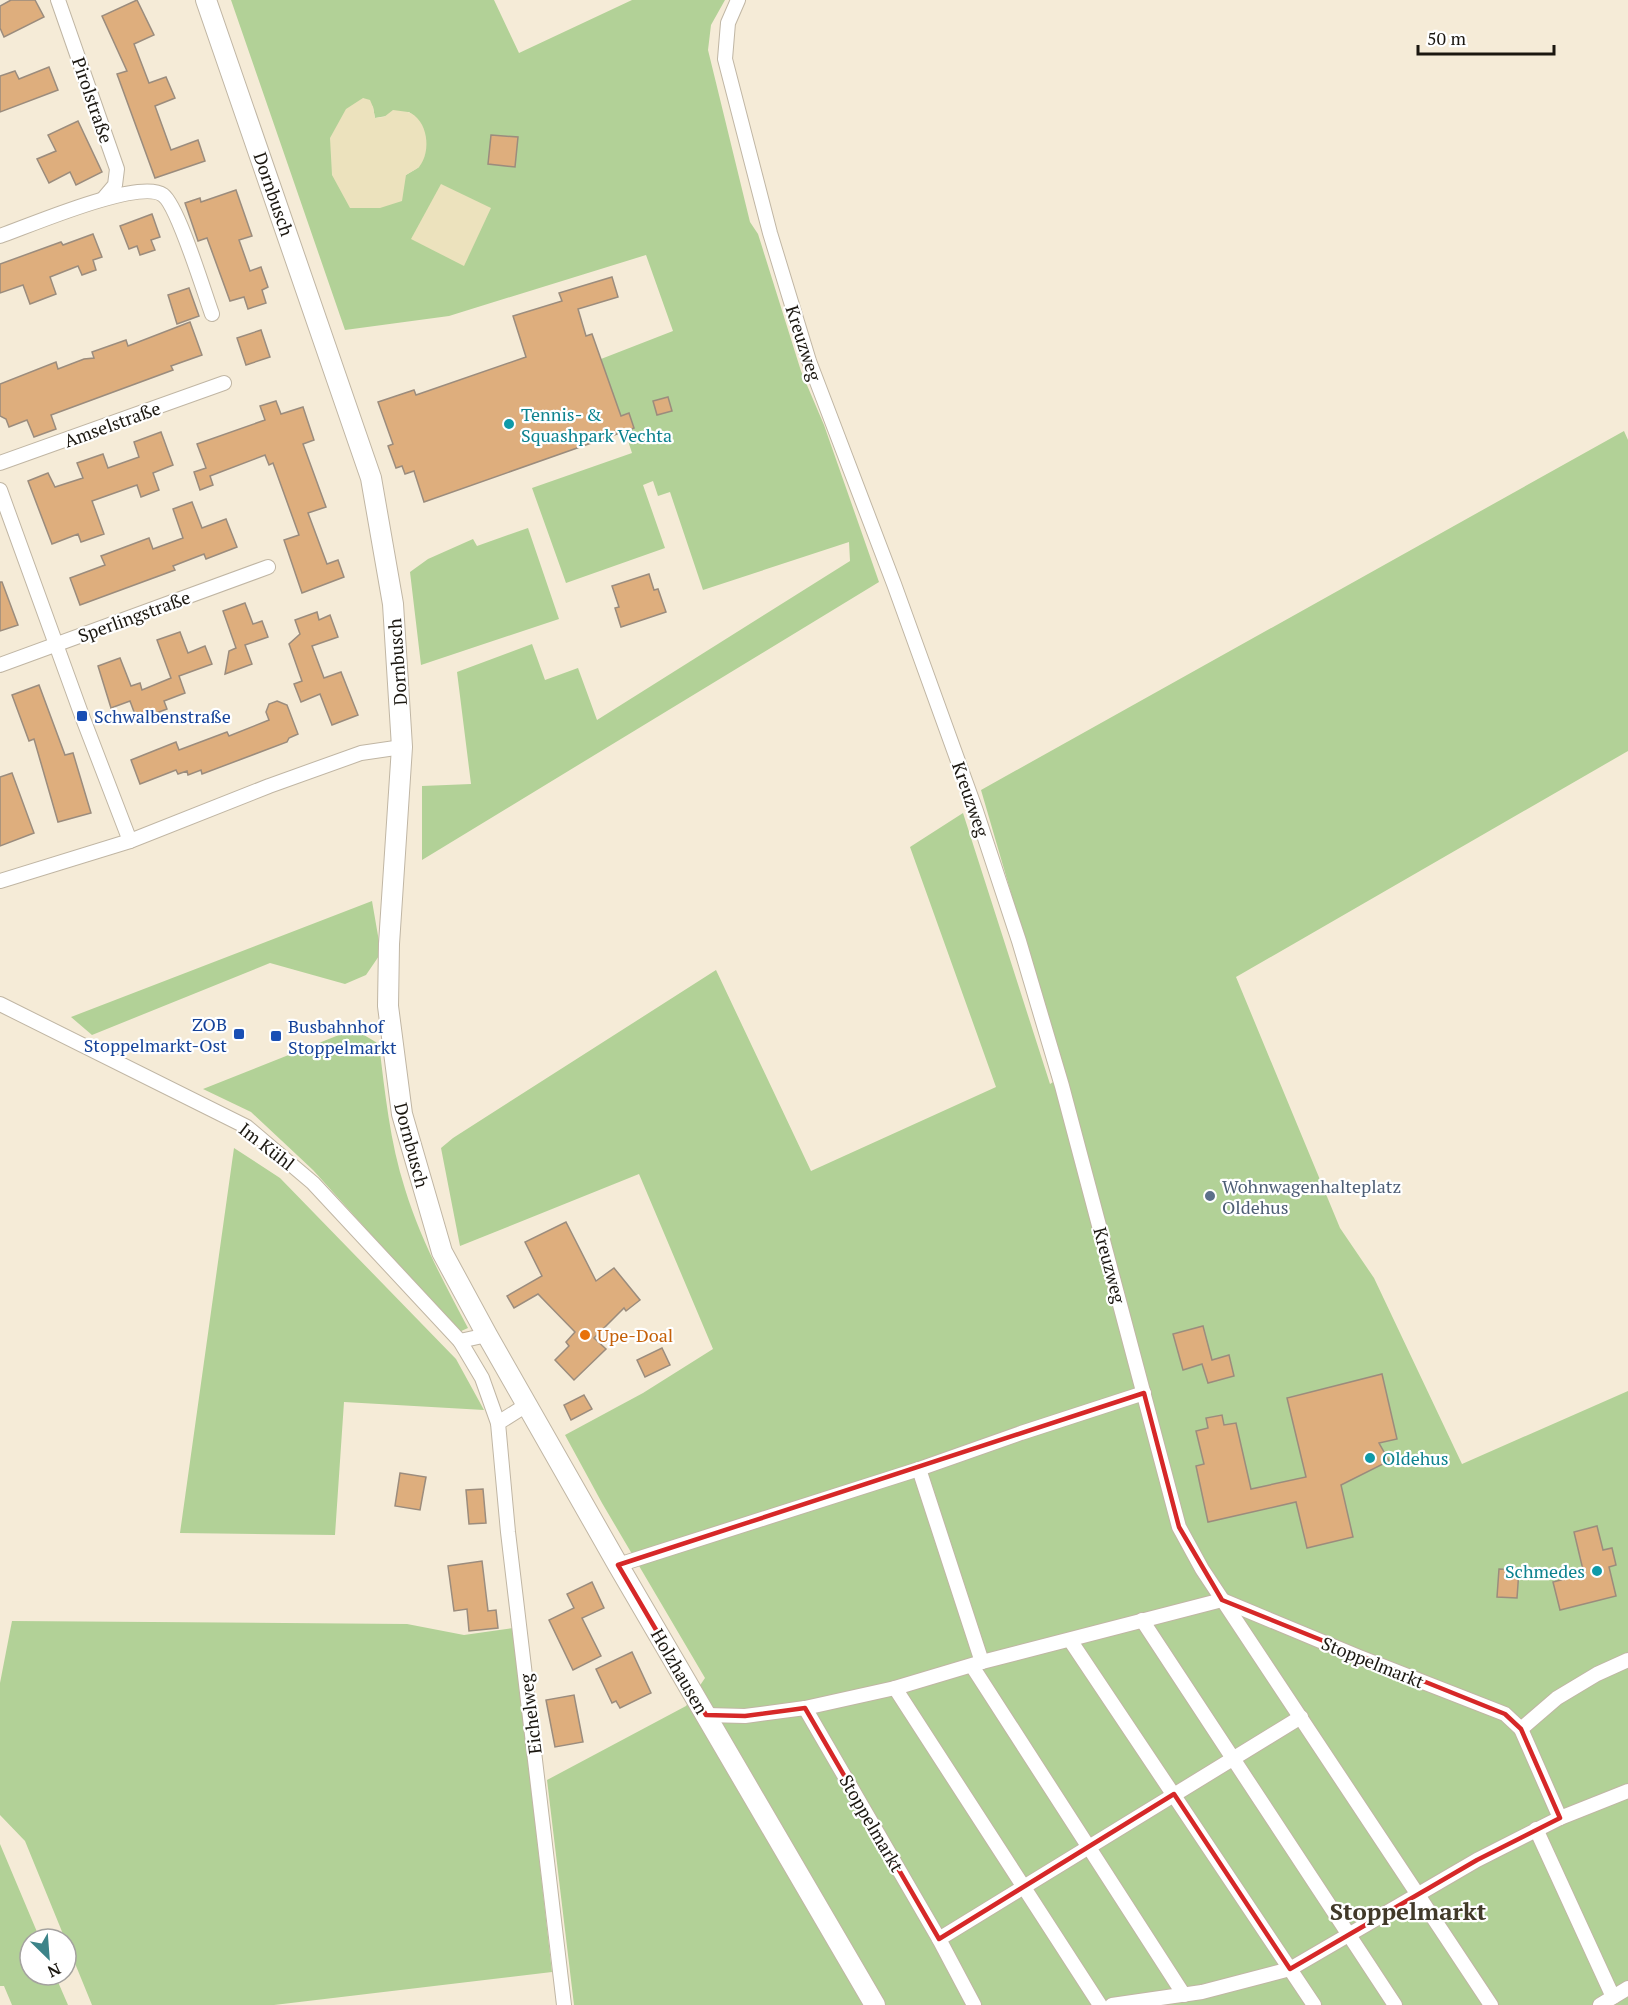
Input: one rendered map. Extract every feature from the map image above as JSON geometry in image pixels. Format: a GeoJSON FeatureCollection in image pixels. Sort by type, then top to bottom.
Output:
{"type":"FeatureCollection","features":[{"type":"Feature","properties":{"kind":"street","name":"Pirolstraße"},"geometry":{"type":"LineString","coordinates":[[58,0],[117,169],[115,185],[104,198]]}},
{"type":"Feature","properties":{"kind":"street","name":"Dornbusch"},"geometry":{"type":"LineString","coordinates":[[206,0],[371,478],[393,604],[402,747],[389,944],[388,1006],[399,1092],[402,1114],[442,1252],[487,1335]]}},
{"type":"Feature","properties":{"kind":"street","name":"Kreuzweg"},"geometry":{"type":"LineString","coordinates":[[738,0],[728,23],[725,59],[770,233],[808,361],[894,584],[976,811],[1019,941],[1062,1086],[1179,1527],[1222,1600]]}},
{"type":"Feature","properties":{"kind":"street"},"geometry":{"type":"LineString","coordinates":[[0,236],[104,198],[143,191],[162,194],[174,209],[212,314]]}},
{"type":"Feature","properties":{"kind":"street","name":"Amselstraße"},"geometry":{"type":"LineString","coordinates":[[0,463],[224,383]]}},
{"type":"Feature","properties":{"kind":"street"},"geometry":{"type":"LineString","coordinates":[[0,490],[130,841]]}},
{"type":"Feature","properties":{"kind":"street","name":"Sperlingstraße"},"geometry":{"type":"LineString","coordinates":[[0,665],[268,567]]}},
{"type":"Feature","properties":{"kind":"street"},"geometry":{"type":"LineString","coordinates":[[0,881],[130,841],[269,786],[361,753],[402,747]]}},
{"type":"Feature","properties":{"kind":"street","name":"Im Kühl"},"geometry":{"type":"LineString","coordinates":[[0,1004],[247,1127],[313,1183],[460,1341]]}},
{"type":"Feature","properties":{"kind":"street"},"geometry":{"type":"LineString","coordinates":[[460,1341],[487,1335]]}},
{"type":"Feature","properties":{"kind":"street","name":"Holzhausen"},"geometry":{"type":"LineString","coordinates":[[487,1335],[875,2005]]}},
{"type":"Feature","properties":{"kind":"street","name":"Eichelweg"},"geometry":{"type":"LineString","coordinates":[[460,1341],[482,1378],[498,1424],[564,2005]]}},
{"type":"Feature","properties":{"kind":"street"},"geometry":{"type":"LineString","coordinates":[[618,1564],[919,1469],[1144,1393]]}},
{"type":"Feature","properties":{"kind":"street"},"geometry":{"type":"LineString","coordinates":[[498,1424],[528,1404]]}},
{"type":"Feature","properties":{"kind":"street"},"geometry":{"type":"LineString","coordinates":[[919,1469],[977,1664],[1088,1846],[1184,1995]]}},
{"type":"Feature","properties":{"kind":"street"},"geometry":{"type":"LineString","coordinates":[[706,1714],[745,1716],[805,1708],[895,1688],[977,1664],[1222,1600],[1491,2005]]}},
{"type":"Feature","properties":{"kind":"street","name":"Stoppelmarkt"},"geometry":{"type":"LineString","coordinates":[[1222,1600],[1505,1714],[1521,1729],[1560,1818]]}},
{"type":"Feature","properties":{"kind":"street"},"geometry":{"type":"LineString","coordinates":[[1142,1620],[1395,2005]]}},
{"type":"Feature","properties":{"kind":"street"},"geometry":{"type":"LineString","coordinates":[[1070,1640],[1314,2005]]}},
{"type":"Feature","properties":{"kind":"street"},"geometry":{"type":"LineString","coordinates":[[1521,1729],[1557,1698],[1597,1674],[1628,1660]]}},
{"type":"Feature","properties":{"kind":"street"},"geometry":{"type":"LineString","coordinates":[[895,1688],[1100,2005]]}},
{"type":"Feature","properties":{"kind":"street","name":"Stoppelmarkt"},"geometry":{"type":"LineString","coordinates":[[805,1708],[939,1939],[974,2005]]}},
{"type":"Feature","properties":{"kind":"street"},"geometry":{"type":"LineString","coordinates":[[939,1939],[1301,1716]]}},
{"type":"Feature","properties":{"kind":"street"},"geometry":{"type":"LineString","coordinates":[[1112,2005],[1184,1995],[1290,1969],[1477,1860],[1560,1818],[1628,1791]]}},
{"type":"Feature","properties":{"kind":"street"},"geometry":{"type":"LineString","coordinates":[[1536,1829],[1613,1997]]}},
{"type":"Feature","properties":{"kind":"street"},"geometry":{"type":"LineString","coordinates":[[1600,2005],[1628,1988]]}},
{"type":"Feature","properties":{"kind":"highlighted area"},"geometry":{"type":"Polygon","coordinates":[[[1144,1393],[1179,1527],[1222,1600],[1505,1714],[1521,1729],[1560,1818],[1477,1860],[1290,1969],[1174,1794],[939,1939],[805,1708],[745,1716],[706,1715],[618,1565],[1144,1393]]]}},
{"type":"Feature","properties":{"kind":"green space"},"geometry":{"type":"Polygon","coordinates":[[[231,0],[494,0],[519,53],[632,0],[725,0],[711,25],[708,50],[750,222],[758,234],[801,371],[824,425],[879,582],[422,860],[422,786],[471,784],[457,672],[532,644],[545,680],[578,668],[597,720],[850,561],[849,542],[703,590],[670,492],[658,496],[653,481],[643,485],[665,548],[566,583],[532,488],[632,453],[601,359],[673,331],[646,255],[449,316],[345,330],[231,0]],[[363,98],[406,175],[419,167],[424,137],[421,125],[409,112],[375,118],[373,107],[363,98]]]}},
{"type":"Feature","properties":{"kind":"green space"},"geometry":{"type":"Polygon","coordinates":[[[1624,431],[1628,440],[1628,751],[1236,977],[1340,1228],[1374,1278],[1462,1464],[1628,1391],[1628,2005],[574,2005],[547,1780],[686,1706],[705,1678],[602,1503],[565,1435],[643,1393],[713,1349],[639,1174],[460,1246],[441,1148],[453,1138],[716,970],[811,1171],[996,1087],[910,847],[963,813],[1050,1084],[1064,1075],[981,790],[1624,431]]]}},
{"type":"Feature","properties":{"kind":"green space"},"geometry":{"type":"Polygon","coordinates":[[[528,528],[559,619],[421,665],[410,572],[428,559],[473,539],[477,546],[528,528]]]}},
{"type":"Feature","properties":{"kind":"green space"},"geometry":{"type":"Polygon","coordinates":[[[372,901],[381,953],[366,975],[345,984],[270,963],[92,1035],[71,1017],[372,901]]]}},
{"type":"Feature","properties":{"kind":"green space"},"geometry":{"type":"Polygon","coordinates":[[[354,1029],[379,1044],[389,1117],[400,1171],[425,1243],[468,1328],[459,1332],[313,1170],[251,1112],[203,1089],[354,1029]]]}},
{"type":"Feature","properties":{"kind":"green space"},"geometry":{"type":"Polygon","coordinates":[[[234,1148],[280,1178],[456,1359],[484,1410],[344,1402],[335,1535],[180,1533],[234,1148]]]}},
{"type":"Feature","properties":{"kind":"green space"},"geometry":{"type":"Polygon","coordinates":[[[12,1621],[407,1624],[464,1635],[513,1628],[552,1972],[274,2005],[92,2005],[78,1971],[78,1927],[60,1927],[25,1841],[0,1815],[0,1683],[12,1621]]]}},
{"type":"Feature","properties":{"kind":"green space"},"geometry":{"type":"Polygon","coordinates":[[[0,1844],[35,1927],[18,1927],[18,1987],[60,1987],[68,2005],[12,2005],[4,1986],[0,1986],[0,1844]]]}},
{"type":"Feature","properties":{"kind":"sand"},"geometry":{"type":"Polygon","coordinates":[[[363,98],[370,100],[375,118],[384,117],[393,110],[408,112],[415,116],[420,121],[426,137],[426,153],[423,161],[418,168],[406,175],[402,201],[380,208],[350,208],[332,175],[330,138],[346,109],[363,98]]]}},
{"type":"Feature","properties":{"kind":"sand"},"geometry":{"type":"Polygon","coordinates":[[[441,184],[491,208],[464,266],[411,239],[441,184]]]}},
{"type":"Feature","properties":{"kind":"building"},"geometry":{"type":"Polygon","coordinates":[[[11,0],[35,0],[44,17],[4,37],[0,28],[0,6],[11,0]]]}},
{"type":"Feature","properties":{"kind":"building"},"geometry":{"type":"Polygon","coordinates":[[[137,0],[154,35],[134,44],[149,83],[166,77],[175,98],[155,106],[171,150],[198,140],[205,161],[155,178],[117,74],[127,71],[102,16],[137,0]]]}},
{"type":"Feature","properties":{"kind":"building"},"geometry":{"type":"Polygon","coordinates":[[[49,67],[58,90],[0,112],[0,76],[15,71],[19,79],[49,67]]]}},
{"type":"Feature","properties":{"kind":"building"},"geometry":{"type":"Polygon","coordinates":[[[78,121],[102,172],[76,185],[70,172],[49,183],[37,159],[56,151],[48,135],[78,121]]]}},
{"type":"Feature","properties":{"kind":"building"},"geometry":{"type":"Polygon","coordinates":[[[491,135],[518,137],[515,167],[488,164],[491,135]]]}},
{"type":"Feature","properties":{"kind":"building"},"geometry":{"type":"Polygon","coordinates":[[[236,190],[252,236],[239,240],[250,271],[261,267],[268,287],[262,290],[266,303],[248,309],[244,297],[230,301],[207,238],[198,241],[185,203],[200,198],[201,202],[236,190]]]}},
{"type":"Feature","properties":{"kind":"building"},"geometry":{"type":"Polygon","coordinates":[[[152,214],[160,237],[151,240],[155,250],[140,255],[137,246],[129,249],[120,226],[152,214]]]}},
{"type":"Feature","properties":{"kind":"building"},"geometry":{"type":"Polygon","coordinates":[[[93,234],[102,257],[93,260],[96,270],[82,275],[78,266],[50,277],[56,294],[30,304],[23,285],[0,293],[0,264],[61,242],[63,245],[93,234]]]}},
{"type":"Feature","properties":{"kind":"building","name":"Tennis- & Squashpark Vechta"},"geometry":{"type":"Polygon","coordinates":[[[612,277],[618,297],[578,309],[586,336],[592,334],[621,416],[629,413],[634,428],[424,502],[414,471],[405,474],[402,466],[396,468],[388,446],[393,444],[378,402],[414,390],[416,395],[526,357],[513,316],[562,301],[559,293],[612,277]]]}},
{"type":"Feature","properties":{"kind":"building"},"geometry":{"type":"Polygon","coordinates":[[[189,288],[199,316],[177,324],[168,295],[189,288]]]}},
{"type":"Feature","properties":{"kind":"building"},"geometry":{"type":"Polygon","coordinates":[[[190,322],[202,355],[171,366],[173,370],[51,415],[56,429],[34,437],[27,420],[9,427],[6,419],[0,416],[0,384],[56,362],[58,369],[84,359],[94,358],[92,352],[126,340],[128,346],[190,322]]]}},
{"type":"Feature","properties":{"kind":"building"},"geometry":{"type":"Polygon","coordinates":[[[261,330],[270,357],[246,365],[237,338],[261,330]]]}},
{"type":"Feature","properties":{"kind":"building"},"geometry":{"type":"Polygon","coordinates":[[[668,397],[672,411],[657,415],[653,401],[668,397]]]}},
{"type":"Feature","properties":{"kind":"building"},"geometry":{"type":"Polygon","coordinates":[[[276,401],[281,414],[303,407],[314,440],[303,444],[326,507],[308,513],[327,564],[338,560],[344,577],[302,593],[284,540],[299,535],[273,463],[269,465],[265,455],[210,476],[213,485],[200,490],[194,472],[206,468],[197,444],[265,420],[260,406],[276,401]]]}},
{"type":"Feature","properties":{"kind":"building"},"geometry":{"type":"Polygon","coordinates":[[[161,432],[173,465],[153,473],[159,490],[141,497],[137,485],[92,501],[104,534],[81,542],[78,534],[52,544],[28,481],[48,473],[55,487],[83,478],[77,463],[103,454],[108,468],[139,457],[134,442],[161,432]]]}},
{"type":"Feature","properties":{"kind":"building"},"geometry":{"type":"Polygon","coordinates":[[[192,502],[202,528],[226,519],[237,547],[206,559],[204,554],[173,566],[175,570],[80,605],[70,578],[105,565],[101,556],[149,538],[153,549],[183,538],[173,509],[192,502]]]}},
{"type":"Feature","properties":{"kind":"building"},"geometry":{"type":"Polygon","coordinates":[[[649,574],[654,590],[658,589],[666,612],[621,627],[615,608],[619,607],[612,586],[649,574]]]}},
{"type":"Feature","properties":{"kind":"building"},"geometry":{"type":"Polygon","coordinates":[[[0,582],[2,582],[18,625],[0,631],[0,582]]]}},
{"type":"Feature","properties":{"kind":"building"},"geometry":{"type":"Polygon","coordinates":[[[245,603],[253,624],[262,621],[268,637],[245,645],[252,664],[225,674],[229,651],[236,648],[223,611],[245,603]]]}},
{"type":"Feature","properties":{"kind":"building"},"geometry":{"type":"Polygon","coordinates":[[[317,612],[319,620],[330,615],[338,637],[312,646],[324,678],[341,672],[358,715],[332,725],[320,694],[301,702],[294,684],[302,681],[289,644],[300,634],[295,620],[317,612]]]}},
{"type":"Feature","properties":{"kind":"building"},"geometry":{"type":"Polygon","coordinates":[[[180,632],[188,653],[205,646],[212,664],[179,676],[185,693],[164,701],[167,709],[137,720],[130,701],[111,708],[98,666],[120,658],[131,686],[140,683],[142,690],[171,678],[157,640],[180,632]]]}},
{"type":"Feature","properties":{"kind":"building"},"geometry":{"type":"Polygon","coordinates":[[[39,685],[65,755],[73,753],[91,813],[58,822],[34,739],[29,741],[12,695],[39,685]]]}},
{"type":"Feature","properties":{"kind":"building"},"geometry":{"type":"Polygon","coordinates":[[[277,701],[287,705],[298,734],[289,738],[287,742],[202,774],[201,770],[188,775],[187,771],[178,774],[176,770],[140,784],[131,760],[176,742],[179,750],[227,732],[229,736],[269,720],[266,712],[269,704],[277,701]]]}},
{"type":"Feature","properties":{"kind":"building"},"geometry":{"type":"Polygon","coordinates":[[[12,773],[34,833],[0,846],[0,777],[12,773]]]}},
{"type":"Feature","properties":{"kind":"building"},"geometry":{"type":"Polygon","coordinates":[[[566,1222],[596,1281],[614,1268],[640,1300],[626,1311],[624,1308],[594,1338],[606,1349],[574,1380],[555,1360],[569,1346],[566,1342],[575,1332],[538,1294],[514,1308],[507,1296],[542,1276],[525,1242],[566,1222]]]}},
{"type":"Feature","properties":{"kind":"building"},"geometry":{"type":"Polygon","coordinates":[[[1203,1326],[1212,1360],[1229,1355],[1234,1376],[1208,1383],[1202,1364],[1183,1370],[1173,1334],[1203,1326]]]}},
{"type":"Feature","properties":{"kind":"building"},"geometry":{"type":"Polygon","coordinates":[[[662,1348],[670,1365],[645,1377],[637,1360],[662,1348]]]}},
{"type":"Feature","properties":{"kind":"building"},"geometry":{"type":"Polygon","coordinates":[[[1382,1374],[1397,1439],[1379,1443],[1389,1461],[1341,1485],[1353,1537],[1307,1548],[1296,1502],[1208,1522],[1196,1466],[1204,1464],[1196,1431],[1208,1428],[1206,1418],[1222,1415],[1224,1425],[1236,1423],[1251,1489],[1306,1477],[1287,1398],[1382,1374]]]}},
{"type":"Feature","properties":{"kind":"building"},"geometry":{"type":"Polygon","coordinates":[[[584,1395],[592,1409],[571,1420],[564,1405],[584,1395]]]}},
{"type":"Feature","properties":{"kind":"building"},"geometry":{"type":"Polygon","coordinates":[[[400,1473],[426,1477],[420,1510],[395,1506],[400,1473]]]}},
{"type":"Feature","properties":{"kind":"building"},"geometry":{"type":"Polygon","coordinates":[[[483,1489],[486,1523],[469,1524],[466,1490],[483,1489]]]}},
{"type":"Feature","properties":{"kind":"building","name":"Schmedes"},"geometry":{"type":"Polygon","coordinates":[[[1597,1526],[1603,1550],[1612,1548],[1616,1565],[1609,1567],[1616,1596],[1560,1610],[1553,1582],[1584,1574],[1574,1532],[1597,1526]]]}},
{"type":"Feature","properties":{"kind":"building"},"geometry":{"type":"Polygon","coordinates":[[[482,1561],[488,1611],[496,1610],[498,1628],[469,1631],[467,1609],[454,1611],[448,1566],[482,1561]]]}},
{"type":"Feature","properties":{"kind":"building"},"geometry":{"type":"Polygon","coordinates":[[[1499,1569],[1519,1570],[1517,1598],[1497,1597],[1499,1569]]]}},
{"type":"Feature","properties":{"kind":"building"},"geometry":{"type":"Polygon","coordinates":[[[592,1582],[604,1608],[582,1618],[601,1656],[573,1670],[549,1620],[574,1608],[567,1594],[592,1582]]]}},
{"type":"Feature","properties":{"kind":"building"},"geometry":{"type":"Polygon","coordinates":[[[632,1652],[651,1693],[620,1708],[616,1701],[612,1703],[596,1669],[632,1652]]]}},
{"type":"Feature","properties":{"kind":"building"},"geometry":{"type":"Polygon","coordinates":[[[574,1695],[583,1742],[555,1747],[546,1700],[574,1695]]]}},
{"type":"Feature","properties":{"kind":"place","name":"Tennis- & Squashpark Vechta"},"geometry":{"type":"Point","coordinates":[509,424]}},
{"type":"Feature","properties":{"kind":"place","name":"Schwalbenstraße"},"geometry":{"type":"Point","coordinates":[82,716]}},
{"type":"Feature","properties":{"kind":"place","name":"ZOB Stoppelmarkt-Ost"},"geometry":{"type":"Point","coordinates":[239,1034]}},
{"type":"Feature","properties":{"kind":"place","name":"Busbahnhof Stoppelmarkt"},"geometry":{"type":"Point","coordinates":[276,1036]}},
{"type":"Feature","properties":{"kind":"place","name":"Wohnwagenhalteplatz Oldehus"},"geometry":{"type":"Point","coordinates":[1210,1196]}},
{"type":"Feature","properties":{"kind":"place","name":"Upe-Doal"},"geometry":{"type":"Point","coordinates":[585,1335]}},
{"type":"Feature","properties":{"kind":"place","name":"Oldehus"},"geometry":{"type":"Point","coordinates":[1370,1458]}},
{"type":"Feature","properties":{"kind":"place","name":"Schmedes"},"geometry":{"type":"Point","coordinates":[1597,1571]}},
{"type":"Feature","properties":{"kind":"district","name":"Stoppelmarkt"},"geometry":{"type":"Point","coordinates":[1408,1911]}}]}
